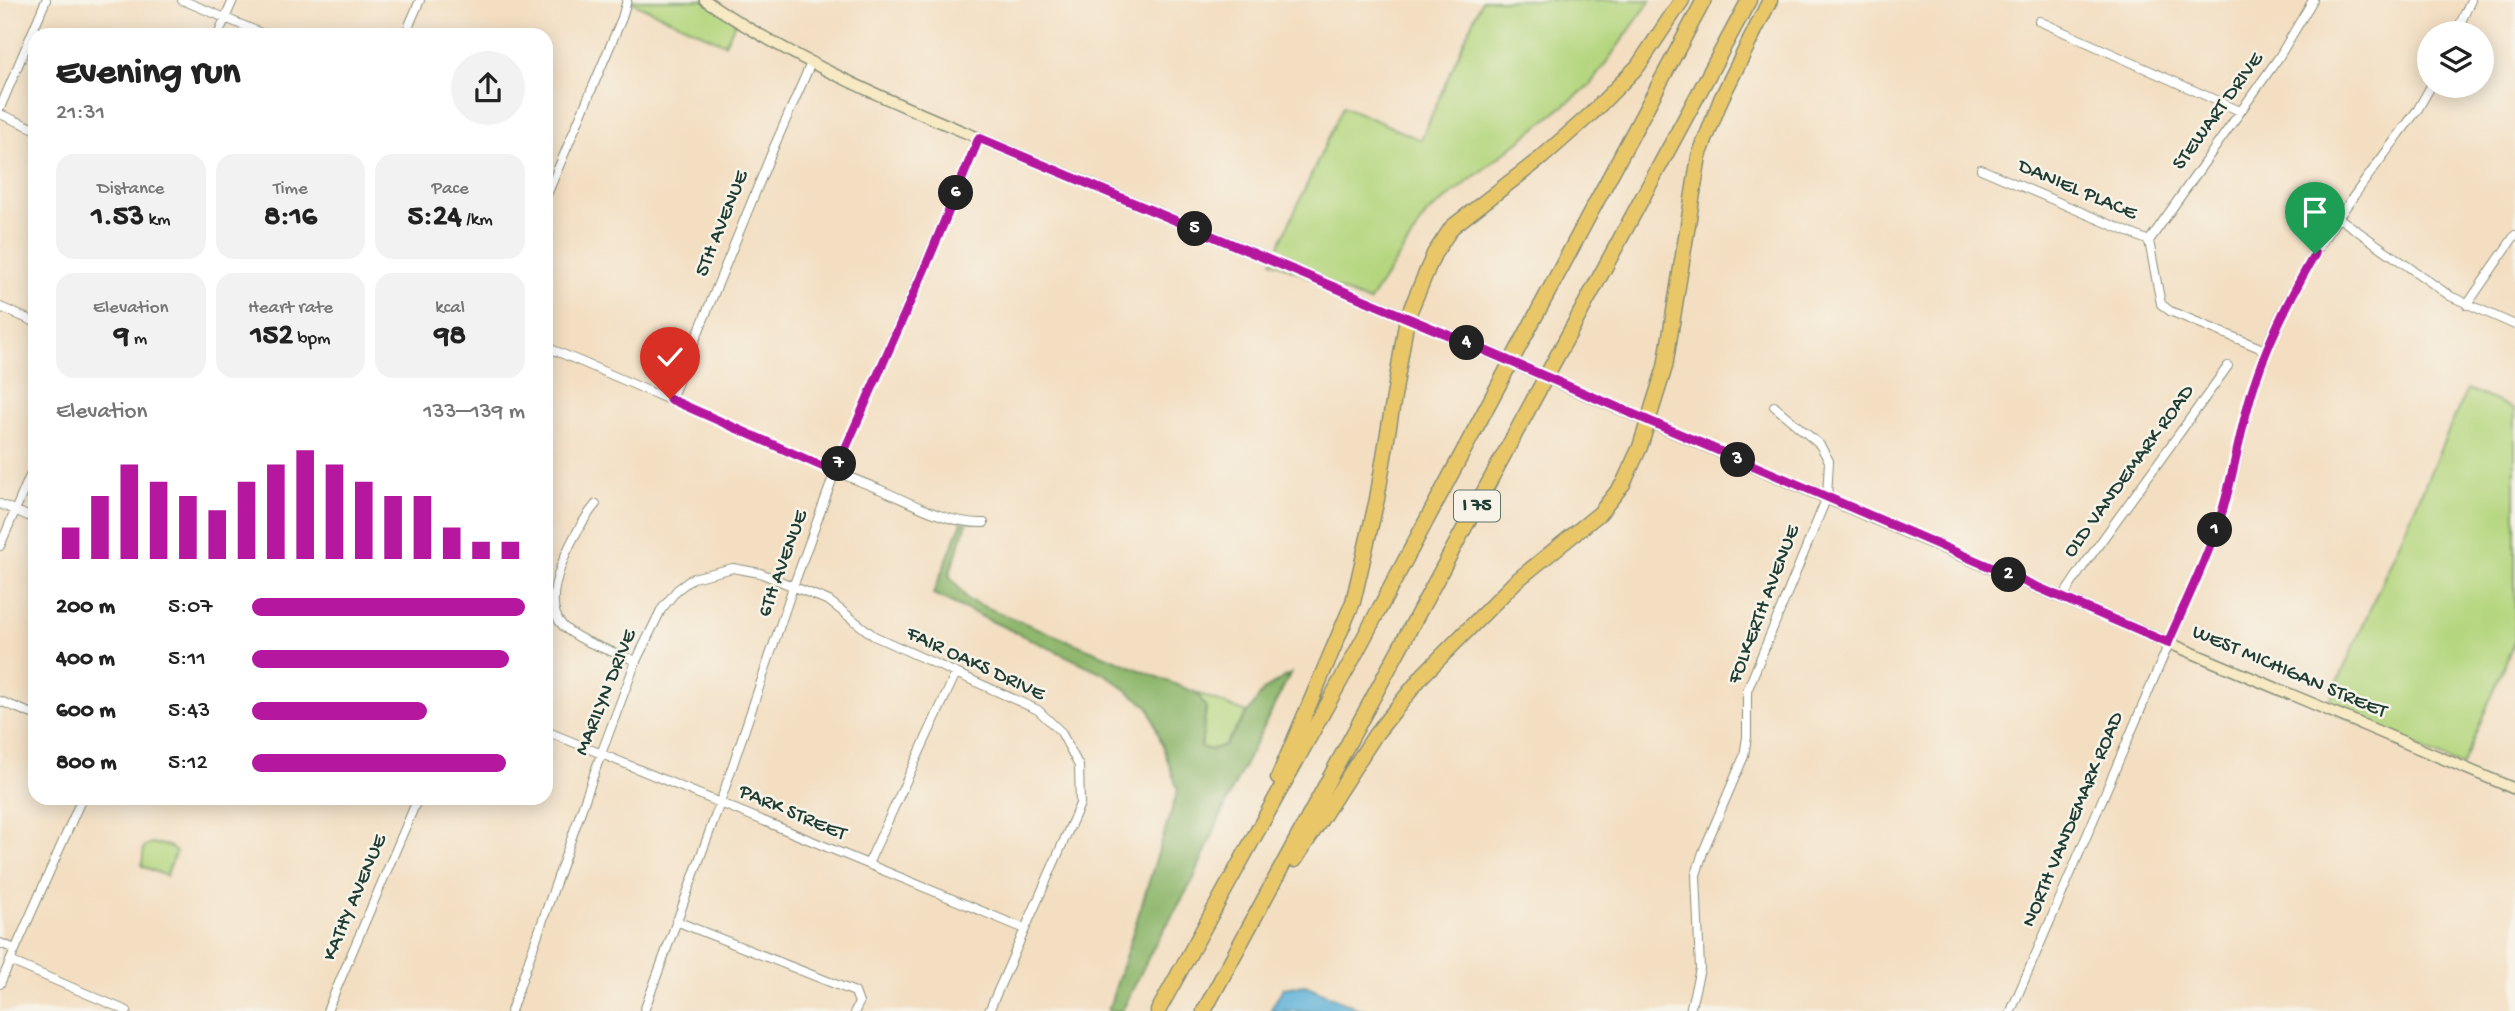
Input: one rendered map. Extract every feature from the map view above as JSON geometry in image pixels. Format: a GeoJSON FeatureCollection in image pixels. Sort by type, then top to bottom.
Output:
{"type":"FeatureCollection","features":[{"type":"Feature","properties":{"kind":"highway"},"geometry":{"type":"LineString","coordinates":[[1244,855],[1353,602],[1377,499],[1407,318],[1434,254],[1452,228],[1541,159],[1638,66],[1682,0]]}},
{"type":"Feature","properties":{"kind":"highway","name":"I 75"},"geometry":{"type":"LineString","coordinates":[[1158,1011],[1352,660],[1704,0]]}},
{"type":"Feature","properties":{"kind":"highway","name":"I 75"},"geometry":{"type":"LineString","coordinates":[[1203,1011],[1749,0]]}},
{"type":"Feature","properties":{"kind":"highway"},"geometry":{"type":"LineString","coordinates":[[1254,918],[1322,821],[1375,735],[1423,675],[1515,582],[1600,513],[1623,484],[1640,447],[1665,367],[1699,156],[1721,99],[1770,0]]}},
{"type":"Feature","properties":{"kind":"main road","name":"WEST MICHIGAN STREET"},"geometry":{"type":"LineString","coordinates":[[705,0],[764,39],[811,63],[979,138],[2515,789]]}},
{"type":"Feature","properties":{"kind":"street"},"geometry":{"type":"LineString","coordinates":[[34,28],[46,0]]}},
{"type":"Feature","properties":{"kind":"street"},"geometry":{"type":"LineString","coordinates":[[182,0],[250,28]]}},
{"type":"Feature","properties":{"kind":"street"},"geometry":{"type":"LineString","coordinates":[[221,28],[233,0]]}},
{"type":"Feature","properties":{"kind":"street"},"geometry":{"type":"LineString","coordinates":[[408,28],[420,0]]}},
{"type":"Feature","properties":{"kind":"street"},"geometry":{"type":"LineString","coordinates":[[553,181],[622,18],[627,0]]}},
{"type":"Feature","properties":{"kind":"street","name":"STEWART DRIVE"},"geometry":{"type":"LineString","coordinates":[[2148,241],[2279,57],[2313,0]]}},
{"type":"Feature","properties":{"kind":"street"},"geometry":{"type":"LineString","coordinates":[[2461,21],[2471,0]]}},
{"type":"Feature","properties":{"kind":"street"},"geometry":{"type":"LineString","coordinates":[[2039,21],[2240,111]]}},
{"type":"Feature","properties":{"kind":"street"},"geometry":{"type":"LineString","coordinates":[[0,108],[28,42]]}},
{"type":"Feature","properties":{"kind":"street","name":"5TH AVENUE"},"geometry":{"type":"LineString","coordinates":[[670,399],[811,63]]}},
{"type":"Feature","properties":{"kind":"street","name":"NORTH VANDEMARK ROAD"},"geometry":{"type":"LineString","coordinates":[[2011,1011],[2099,810],[2222,513],[2265,350],[2287,302],[2339,218],[2424,98]]}},
{"type":"Feature","properties":{"kind":"street"},"geometry":{"type":"LineString","coordinates":[[0,114],[28,126]]}},
{"type":"Feature","properties":{"kind":"street","name":"6TH AVENUE"},"geometry":{"type":"LineString","coordinates":[[644,1011],[720,803],[835,472],[979,138]]}},
{"type":"Feature","properties":{"kind":"street","name":"DANIEL PLACE"},"geometry":{"type":"LineString","coordinates":[[1981,169],[2148,241],[2161,304],[2169,311],[2265,350]]}},
{"type":"Feature","properties":{"kind":"street"},"geometry":{"type":"LineString","coordinates":[[2339,218],[2467,305],[2515,325]]}},
{"type":"Feature","properties":{"kind":"street"},"geometry":{"type":"LineString","coordinates":[[2467,305],[2515,236]]}},
{"type":"Feature","properties":{"kind":"street"},"geometry":{"type":"LineString","coordinates":[[0,307],[28,319]]}},
{"type":"Feature","properties":{"kind":"street"},"geometry":{"type":"LineString","coordinates":[[553,350],[947,518],[967,523],[984,523]]}},
{"type":"Feature","properties":{"kind":"street","name":"OLD VANDEMARK ROAD"},"geometry":{"type":"LineString","coordinates":[[2063,598],[2228,366]]}},
{"type":"Feature","properties":{"kind":"street","name":"FOLKERTH AVENUE"},"geometry":{"type":"LineString","coordinates":[[1690,1011],[1700,969],[1696,875],[1703,852],[1744,756],[1747,737],[1747,691],[1827,497],[1829,461],[1820,445],[1774,406]]}},
{"type":"Feature","properties":{"kind":"street"},"geometry":{"type":"LineString","coordinates":[[0,546],[28,480]]}},
{"type":"Feature","properties":{"kind":"street"},"geometry":{"type":"LineString","coordinates":[[0,504],[28,516]]}},
{"type":"Feature","properties":{"kind":"street"},"geometry":{"type":"LineString","coordinates":[[553,591],[582,520],[596,504]]}},
{"type":"Feature","properties":{"kind":"street","name":"MARILYN DRIVE"},"geometry":{"type":"LineString","coordinates":[[511,1011],[601,754],[636,661],[661,610],[677,590],[693,578],[733,568],[760,573],[793,587]]}},
{"type":"Feature","properties":{"kind":"street","name":"FAIR OAKS DRIVE"},"geometry":{"type":"LineString","coordinates":[[793,587],[829,601],[874,636],[892,646],[1038,710],[1060,732],[1079,766],[1080,804],[989,1011]]}},
{"type":"Feature","properties":{"kind":"street"},"geometry":{"type":"LineString","coordinates":[[553,608],[561,625],[576,636],[636,661]]}},
{"type":"Feature","properties":{"kind":"street"},"geometry":{"type":"LineString","coordinates":[[868,864],[956,673]]}},
{"type":"Feature","properties":{"kind":"street"},"geometry":{"type":"LineString","coordinates":[[0,701],[28,712]]}},
{"type":"Feature","properties":{"kind":"street","name":"PARK STREET"},"geometry":{"type":"LineString","coordinates":[[553,734],[1025,929]]}},
{"type":"Feature","properties":{"kind":"street"},"geometry":{"type":"LineString","coordinates":[[0,984],[79,805]]}},
{"type":"Feature","properties":{"kind":"street","name":"KATHY AVENUE"},"geometry":{"type":"LineString","coordinates":[[327,1011],[415,805]]}},
{"type":"Feature","properties":{"kind":"street"},"geometry":{"type":"LineString","coordinates":[[676,921],[855,992],[859,1003],[855,1011]]}},
{"type":"Feature","properties":{"kind":"street"},"geometry":{"type":"LineString","coordinates":[[0,943],[15,950]]}},
{"type":"Feature","properties":{"kind":"street"},"geometry":{"type":"LineString","coordinates":[[10,961],[127,1011]]}},
{"type":"Feature","properties":{"kind":"green space"},"geometry":{"type":"Polygon","coordinates":[[[627,0],[705,0],[736,21],[725,44],[627,0]]]}},
{"type":"Feature","properties":{"kind":"green space"},"geometry":{"type":"Polygon","coordinates":[[[1482,0],[1651,0],[1590,85],[1427,214],[1369,302],[1272,261],[1343,106],[1421,140],[1482,0]]]}},
{"type":"Feature","properties":{"kind":"green space"},"geometry":{"type":"Polygon","coordinates":[[[2467,389],[2515,409],[2515,640],[2462,766],[2326,709],[2467,389]]]}},
{"type":"Feature","properties":{"kind":"green space"},"geometry":{"type":"Polygon","coordinates":[[[962,522],[967,523],[949,575],[968,600],[1197,693],[1206,708],[1201,747],[1210,750],[1225,745],[1264,690],[1290,674],[1231,792],[1193,880],[1151,952],[1122,1011],[1108,1011],[1178,790],[1149,707],[1105,674],[933,594],[962,522]]]}},
{"type":"Feature","properties":{"kind":"green space"},"geometry":{"type":"Polygon","coordinates":[[[1197,693],[1247,713],[1224,745],[1210,750],[1201,747],[1206,709],[1197,693]]]}},
{"type":"Feature","properties":{"kind":"green space"},"geometry":{"type":"Polygon","coordinates":[[[151,843],[169,846],[176,852],[166,876],[142,866],[144,847],[151,843]]]}},
{"type":"Feature","properties":{"kind":"water"},"geometry":{"type":"Polygon","coordinates":[[[1305,985],[1364,1011],[1270,1011],[1283,988],[1305,985]]]}},
{"type":"Feature","properties":{"kind":"route"},"geometry":{"type":"LineString","coordinates":[[670,399],[835,472],[979,138],[1479,348],[2168,643],[2222,513],[2265,350],[2287,302],[2315,254]]}}]}
